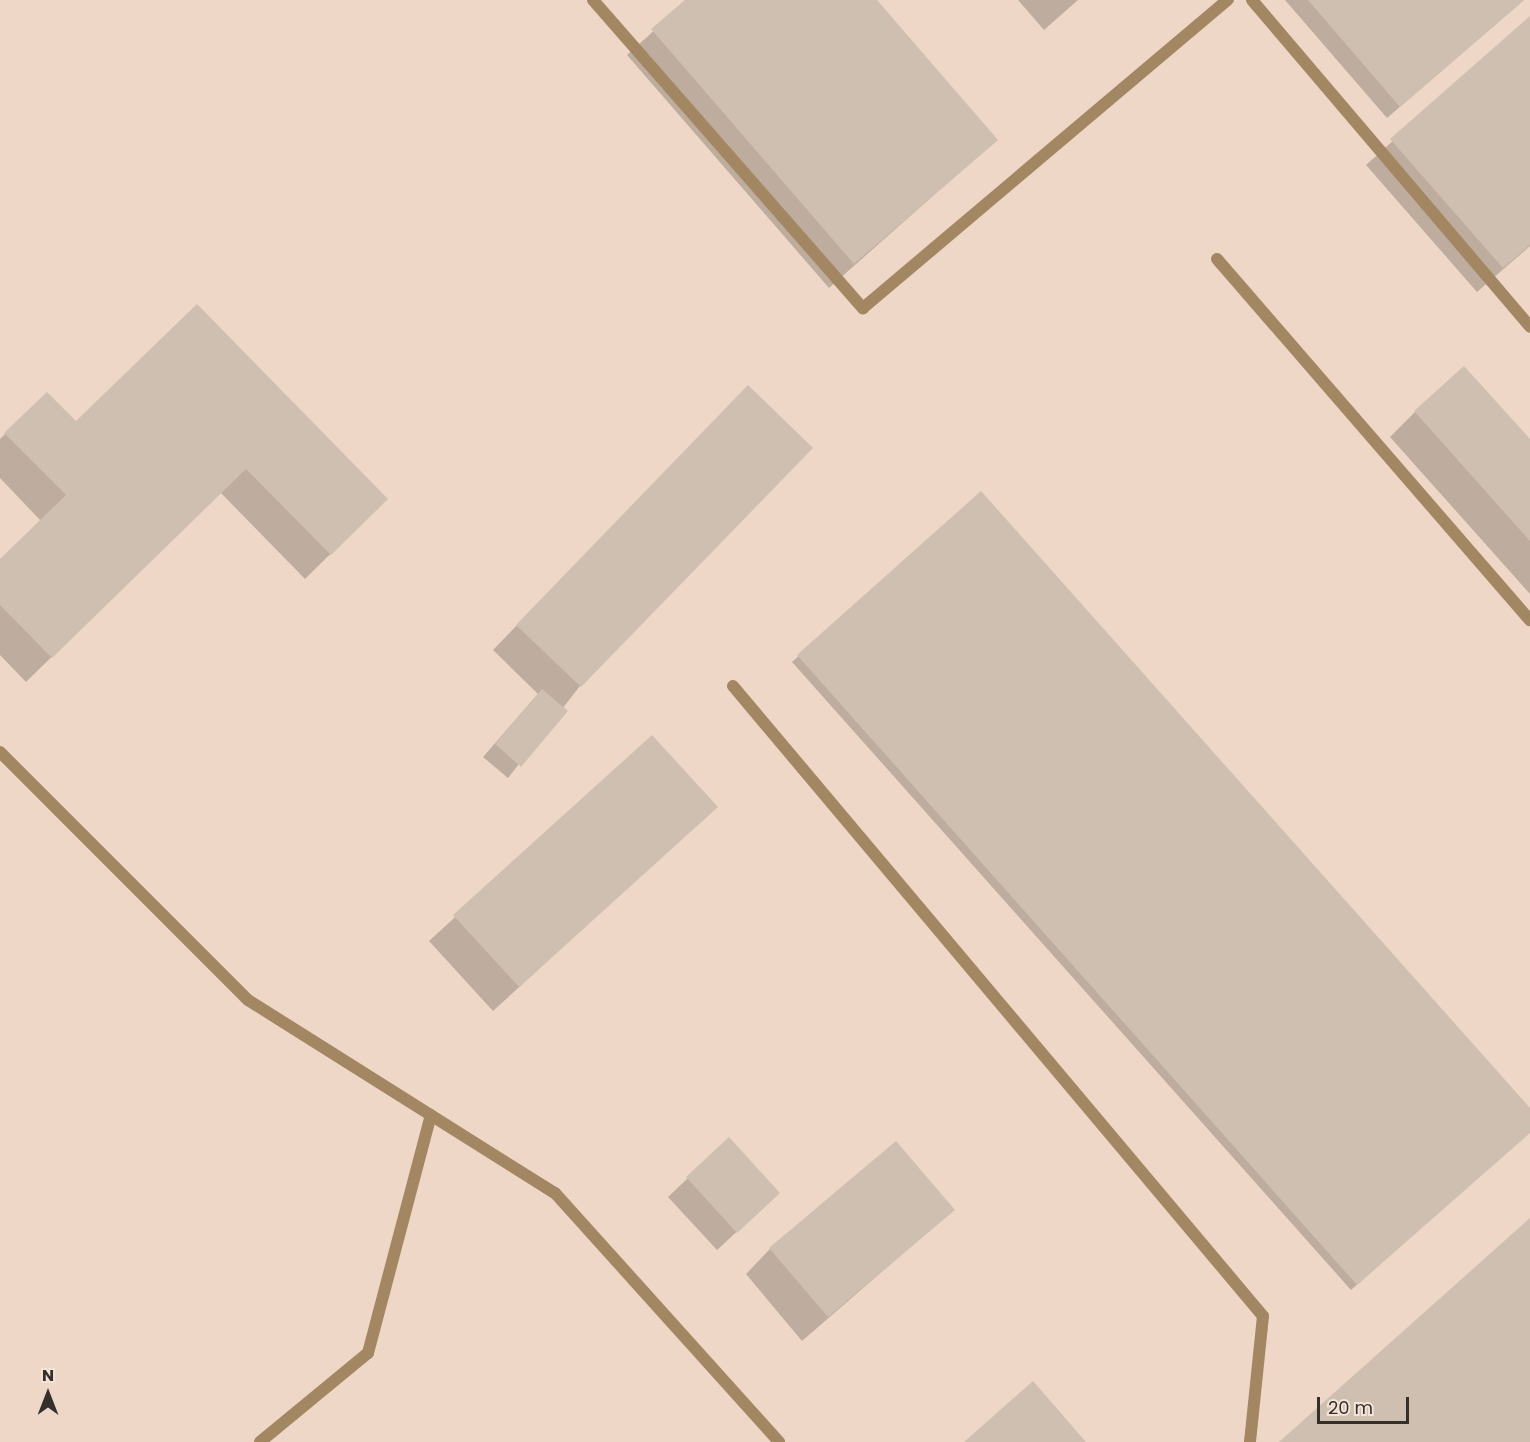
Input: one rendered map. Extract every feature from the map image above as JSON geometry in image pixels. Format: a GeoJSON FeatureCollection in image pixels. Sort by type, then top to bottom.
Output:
{"type":"FeatureCollection","features":[{"type":"Feature","properties":{"kind":"lane"},"geometry":{"type":"LineString","coordinates":[[593,0],[863,308],[1228,0]]}},
{"type":"Feature","properties":{"kind":"lane"},"geometry":{"type":"LineString","coordinates":[[1252,0],[1530,327]]}},
{"type":"Feature","properties":{"kind":"lane"},"geometry":{"type":"LineString","coordinates":[[1217,259],[1530,620]]}},
{"type":"Feature","properties":{"kind":"lane"},"geometry":{"type":"LineString","coordinates":[[733,686],[1263,1316],[1250,1442]]}},
{"type":"Feature","properties":{"kind":"lane"},"geometry":{"type":"LineString","coordinates":[[0,752],[248,1000],[555,1193],[779,1442]]}},
{"type":"Feature","properties":{"kind":"lane"},"geometry":{"type":"LineString","coordinates":[[260,1442],[368,1353],[431,1115]]}},
{"type":"Feature","properties":{"kind":"shaded area"},"geometry":{"type":"Polygon","coordinates":[[[0,0],[1530,0],[1530,1442],[0,1442],[0,0]]]}},
{"type":"Feature","properties":{"kind":"building"},"geometry":{"type":"Polygon","coordinates":[[[685,0],[877,0],[998,140],[854,264],[651,29],[685,0]]]}},
{"type":"Feature","properties":{"kind":"building"},"geometry":{"type":"Polygon","coordinates":[[[1308,0],[1524,0],[1400,107],[1308,0]]]}},
{"type":"Feature","properties":{"kind":"building"},"geometry":{"type":"Polygon","coordinates":[[[1530,16],[1530,245],[1503,268],[1390,139],[1530,16]]]}},
{"type":"Feature","properties":{"kind":"building"},"geometry":{"type":"Polygon","coordinates":[[[197,304],[388,499],[331,555],[246,469],[52,658],[0,605],[0,559],[66,495],[4,433],[47,392],[76,421],[197,304]]]}},
{"type":"Feature","properties":{"kind":"building"},"geometry":{"type":"Polygon","coordinates":[[[1464,366],[1530,439],[1530,541],[1414,411],[1464,366]]]}},
{"type":"Feature","properties":{"kind":"building"},"geometry":{"type":"Polygon","coordinates":[[[748,385],[813,448],[581,687],[516,625],[748,385]]]}},
{"type":"Feature","properties":{"kind":"building"},"geometry":{"type":"Polygon","coordinates":[[[981,491],[1530,1108],[1530,1133],[1357,1285],[797,655],[981,491]]]}},
{"type":"Feature","properties":{"kind":"building"},"geometry":{"type":"Polygon","coordinates":[[[542,689],[568,711],[521,767],[495,744],[542,689]]]}},
{"type":"Feature","properties":{"kind":"building"},"geometry":{"type":"Polygon","coordinates":[[[652,735],[718,807],[519,987],[453,915],[652,735]]]}},
{"type":"Feature","properties":{"kind":"building"},"geometry":{"type":"Polygon","coordinates":[[[729,1137],[780,1193],[737,1233],[686,1177],[729,1137]]]}},
{"type":"Feature","properties":{"kind":"building"},"geometry":{"type":"Polygon","coordinates":[[[896,1141],[955,1210],[828,1317],[769,1248],[896,1141]]]}},
{"type":"Feature","properties":{"kind":"building"},"geometry":{"type":"Polygon","coordinates":[[[1530,1218],[1530,1442],[1279,1442],[1530,1218]]]}},
{"type":"Feature","properties":{"kind":"building"},"geometry":{"type":"Polygon","coordinates":[[[1033,1381],[1086,1442],[964,1442],[1033,1381]]]}}]}
